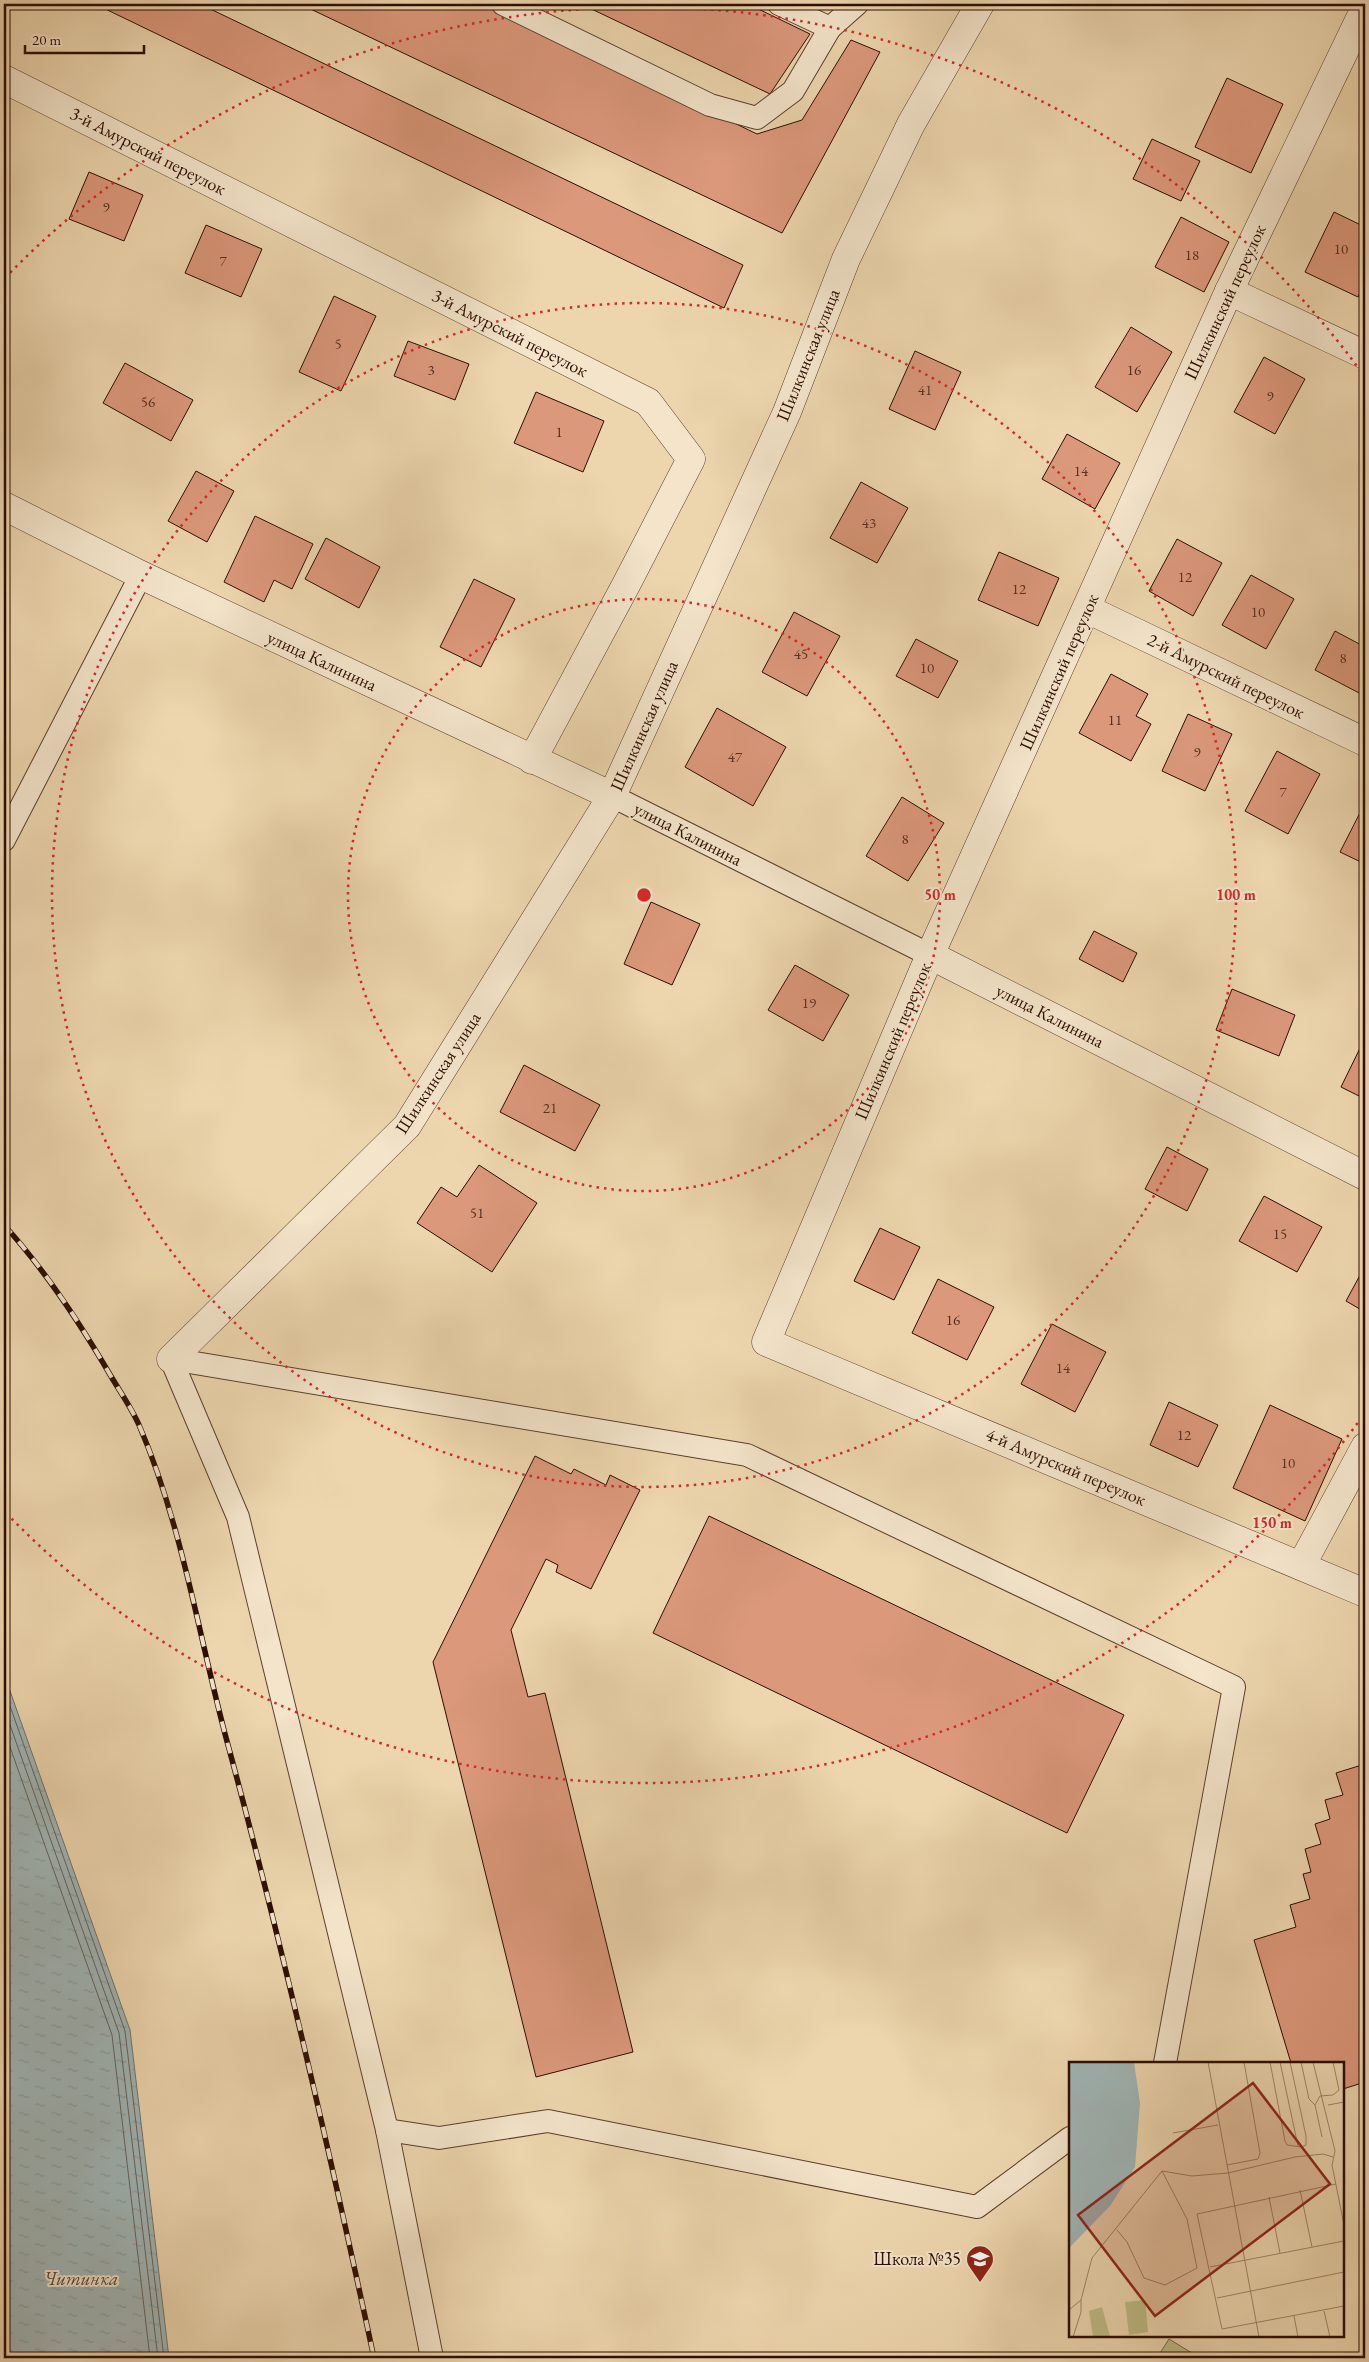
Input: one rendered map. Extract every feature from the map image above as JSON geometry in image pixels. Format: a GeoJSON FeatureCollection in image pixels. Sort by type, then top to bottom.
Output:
{"type":"FeatureCollection","features":[{"type":"Feature","properties":{"kind":"street","name":"Шилкинская улица"},"geometry":{"type":"LineString","coordinates":[[171,1359],[407,1126],[612,796],[786,412],[846,259],[911,124],[980,4]]}},
{"type":"Feature","properties":{"kind":"street","name":"Шилкинский переулок"},"geometry":{"type":"LineString","coordinates":[[766,1342],[930,954],[1229,291],[1365,8]]}},
{"type":"Feature","properties":{"kind":"street","name":"3-й Амурский переулок"},"geometry":{"type":"LineString","coordinates":[[4,79],[648,402],[691,458],[627,584],[532,760]]}},
{"type":"Feature","properties":{"kind":"street"},"geometry":{"type":"LineString","coordinates":[[1229,291],[1365,355]]}},
{"type":"Feature","properties":{"kind":"street","name":"улица Калинина"},"geometry":{"type":"LineString","coordinates":[[4,506],[141,575],[612,796]]}},
{"type":"Feature","properties":{"kind":"street","name":"2-й Амурский переулок"},"geometry":{"type":"LineString","coordinates":[[1087,609],[1365,742]]}},
{"type":"Feature","properties":{"kind":"street","name":"улица Калинина"},"geometry":{"type":"LineString","coordinates":[[930,954],[1365,1176]]}},
{"type":"Feature","properties":{"kind":"street","name":"4-й Амурский переулок"},"geometry":{"type":"LineString","coordinates":[[766,1342],[1365,1593]]}},
{"type":"Feature","properties":{"kind":"street"},"geometry":{"type":"LineString","coordinates":[[1301,1566],[1365,1447]]}},
{"type":"Feature","properties":{"kind":"lane"},"geometry":{"type":"LineString","coordinates":[[503,4],[710,106],[757,118],[793,91],[830,28],[857,4]]}},
{"type":"Feature","properties":{"kind":"lane"},"geometry":{"type":"LineString","coordinates":[[779,4],[830,28]]}},
{"type":"Feature","properties":{"kind":"lane"},"geometry":{"type":"LineString","coordinates":[[4,840],[141,575]]}},
{"type":"Feature","properties":{"kind":"lane","name":"улица Калинина"},"geometry":{"type":"LineString","coordinates":[[612,796],[930,954]]}},
{"type":"Feature","properties":{"kind":"lane"},"geometry":{"type":"LineString","coordinates":[[171,1359],[747,1455],[1234,1687],[1166,2062]]}},
{"type":"Feature","properties":{"kind":"lane"},"geometry":{"type":"LineString","coordinates":[[171,1359],[238,1517],[387,2130],[432,2358]]}},
{"type":"Feature","properties":{"kind":"lane"},"geometry":{"type":"LineString","coordinates":[[387,2130],[439,2138],[548,2120],[977,2207],[1069,2139]]}},
{"type":"Feature","properties":{"kind":"shaded area"},"geometry":{"type":"Polygon","coordinates":[[[1169,2339],[1200,2358],[1157,2358],[1169,2339]]]}},
{"type":"Feature","properties":{"kind":"water","name":"Читинка"},"geometry":{"type":"Polygon","coordinates":[[[4,1674],[130,2030],[169,2358],[4,2358],[4,1674]]]}},
{"type":"Feature","properties":{"kind":"building"},"geometry":{"type":"Polygon","coordinates":[[[95,4],[200,4],[743,265],[724,308],[95,4]]]}},
{"type":"Feature","properties":{"kind":"building"},"geometry":{"type":"Polygon","coordinates":[[[300,4],[488,4],[757,134],[802,120],[851,40],[880,52],[782,233],[300,4]]]}},
{"type":"Feature","properties":{"kind":"building"},"geometry":{"type":"Polygon","coordinates":[[[581,4],[748,4],[810,34],[770,94],[581,4]]]}},
{"type":"Feature","properties":{"kind":"building"},"geometry":{"type":"Polygon","coordinates":[[[1227,78],[1283,104],[1251,173],[1195,147],[1227,78]]]}},
{"type":"Feature","properties":{"kind":"building"},"geometry":{"type":"Polygon","coordinates":[[[1152,139],[1200,161],[1181,201],[1133,179],[1152,139]]]}},
{"type":"Feature","properties":{"kind":"building"},"geometry":{"type":"Polygon","coordinates":[[[89,172],[143,195],[124,241],[69,219],[89,172]]]}},
{"type":"Feature","properties":{"kind":"building"},"geometry":{"type":"Polygon","coordinates":[[[1334,212],[1365,227],[1365,282],[1358,297],[1305,272],[1334,212]]]}},
{"type":"Feature","properties":{"kind":"building"},"geometry":{"type":"Polygon","coordinates":[[[1181,217],[1229,242],[1204,292],[1155,267],[1181,217]]]}},
{"type":"Feature","properties":{"kind":"building"},"geometry":{"type":"Polygon","coordinates":[[[206,225],[262,249],[241,297],[185,273],[206,225]]]}},
{"type":"Feature","properties":{"kind":"building"},"geometry":{"type":"Polygon","coordinates":[[[334,296],[376,316],[341,391],[299,372],[334,296]]]}},
{"type":"Feature","properties":{"kind":"building"},"geometry":{"type":"Polygon","coordinates":[[[1131,327],[1172,352],[1137,412],[1095,387],[1131,327]]]}},
{"type":"Feature","properties":{"kind":"building"},"geometry":{"type":"Polygon","coordinates":[[[408,341],[469,364],[455,400],[394,376],[408,341]]]}},
{"type":"Feature","properties":{"kind":"building"},"geometry":{"type":"Polygon","coordinates":[[[915,351],[961,372],[935,430],[889,409],[915,351]]]}},
{"type":"Feature","properties":{"kind":"building"},"geometry":{"type":"Polygon","coordinates":[[[1264,357],[1305,379],[1275,434],[1234,412],[1264,357]]]}},
{"type":"Feature","properties":{"kind":"building"},"geometry":{"type":"Polygon","coordinates":[[[125,363],[193,400],[171,441],[103,403],[125,363]]]}},
{"type":"Feature","properties":{"kind":"building"},"geometry":{"type":"Polygon","coordinates":[[[536,392],[604,421],[583,472],[514,443],[536,392]]]}},
{"type":"Feature","properties":{"kind":"building"},"geometry":{"type":"Polygon","coordinates":[[[1067,434],[1120,463],[1095,509],[1042,479],[1067,434]]]}},
{"type":"Feature","properties":{"kind":"building"},"geometry":{"type":"Polygon","coordinates":[[[196,471],[234,491],[207,542],[168,521],[196,471]]]}},
{"type":"Feature","properties":{"kind":"building"},"geometry":{"type":"Polygon","coordinates":[[[861,482],[908,508],[877,563],[830,538],[861,482]]]}},
{"type":"Feature","properties":{"kind":"building"},"geometry":{"type":"Polygon","coordinates":[[[255,516],[313,544],[292,589],[274,580],[264,602],[224,582],[255,516]]]}},
{"type":"Feature","properties":{"kind":"building"},"geometry":{"type":"Polygon","coordinates":[[[326,538],[380,567],[359,608],[305,579],[326,538]]]}},
{"type":"Feature","properties":{"kind":"building"},"geometry":{"type":"Polygon","coordinates":[[[1177,539],[1222,563],[1193,616],[1149,591],[1177,539]]]}},
{"type":"Feature","properties":{"kind":"building"},"geometry":{"type":"Polygon","coordinates":[[[999,552],[1059,578],[1038,626],[978,600],[999,552]]]}},
{"type":"Feature","properties":{"kind":"building"},"geometry":{"type":"Polygon","coordinates":[[[1251,575],[1294,599],[1266,649],[1222,625],[1251,575]]]}},
{"type":"Feature","properties":{"kind":"building"},"geometry":{"type":"Polygon","coordinates":[[[474,579],[515,599],[481,667],[440,647],[474,579]]]}},
{"type":"Feature","properties":{"kind":"building"},"geometry":{"type":"Polygon","coordinates":[[[794,612],[840,636],[807,696],[762,672],[794,612]]]}},
{"type":"Feature","properties":{"kind":"building"},"geometry":{"type":"Polygon","coordinates":[[[1335,631],[1365,647],[1365,696],[1315,670],[1335,631]]]}},
{"type":"Feature","properties":{"kind":"building"},"geometry":{"type":"Polygon","coordinates":[[[916,639],[958,661],[938,698],[896,676],[916,639]]]}},
{"type":"Feature","properties":{"kind":"building"},"geometry":{"type":"Polygon","coordinates":[[[1111,674],[1148,694],[1136,716],[1151,724],[1131,761],[1079,733],[1111,674]]]}},
{"type":"Feature","properties":{"kind":"building"},"geometry":{"type":"Polygon","coordinates":[[[717,708],[786,747],[753,806],[685,767],[717,708]]]}},
{"type":"Feature","properties":{"kind":"building"},"geometry":{"type":"Polygon","coordinates":[[[1188,714],[1232,734],[1205,791],[1162,771],[1188,714]]]}},
{"type":"Feature","properties":{"kind":"building"},"geometry":{"type":"Polygon","coordinates":[[[1277,751],[1320,774],[1288,834],[1245,811],[1277,751]]]}},
{"type":"Feature","properties":{"kind":"building"},"geometry":{"type":"Polygon","coordinates":[[[902,797],[944,823],[908,881],[866,856],[902,797]]]}},
{"type":"Feature","properties":{"kind":"building"},"geometry":{"type":"Polygon","coordinates":[[[1365,803],[1365,864],[1340,852],[1365,803]]]}},
{"type":"Feature","properties":{"kind":"building"},"geometry":{"type":"Polygon","coordinates":[[[651,902],[700,924],[672,985],[624,964],[651,902]]]}},
{"type":"Feature","properties":{"kind":"building"},"geometry":{"type":"Polygon","coordinates":[[[1094,931],[1137,953],[1123,982],[1079,959],[1094,931]]]}},
{"type":"Feature","properties":{"kind":"building"},"geometry":{"type":"Polygon","coordinates":[[[795,965],[849,995],[823,1041],[768,1010],[795,965]]]}},
{"type":"Feature","properties":{"kind":"building"},"geometry":{"type":"Polygon","coordinates":[[[1232,989],[1295,1015],[1279,1056],[1216,1030],[1232,989]]]}},
{"type":"Feature","properties":{"kind":"building"},"geometry":{"type":"Polygon","coordinates":[[[1365,1038],[1365,1099],[1341,1087],[1365,1038]]]}},
{"type":"Feature","properties":{"kind":"building"},"geometry":{"type":"Polygon","coordinates":[[[524,1065],[600,1105],[575,1151],[500,1112],[524,1065]]]}},
{"type":"Feature","properties":{"kind":"building"},"geometry":{"type":"Polygon","coordinates":[[[1167,1147],[1208,1169],[1187,1211],[1145,1189],[1167,1147]]]}},
{"type":"Feature","properties":{"kind":"building"},"geometry":{"type":"Polygon","coordinates":[[[479,1165],[537,1203],[492,1272],[417,1223],[441,1187],[457,1197],[479,1165]]]}},
{"type":"Feature","properties":{"kind":"building"},"geometry":{"type":"Polygon","coordinates":[[[1264,1196],[1322,1227],[1297,1272],[1239,1241],[1264,1196]]]}},
{"type":"Feature","properties":{"kind":"building"},"geometry":{"type":"Polygon","coordinates":[[[880,1228],[920,1247],[894,1300],[854,1281],[880,1228]]]}},
{"type":"Feature","properties":{"kind":"building"},"geometry":{"type":"Polygon","coordinates":[[[1365,1266],[1365,1312],[1346,1301],[1365,1266]]]}},
{"type":"Feature","properties":{"kind":"building"},"geometry":{"type":"Polygon","coordinates":[[[938,1279],[994,1307],[967,1360],[912,1333],[938,1279]]]}},
{"type":"Feature","properties":{"kind":"building"},"geometry":{"type":"Polygon","coordinates":[[[1052,1324],[1106,1352],[1075,1412],[1021,1384],[1052,1324]]]}},
{"type":"Feature","properties":{"kind":"building"},"geometry":{"type":"Polygon","coordinates":[[[1169,1402],[1218,1425],[1198,1467],[1150,1445],[1169,1402]]]}},
{"type":"Feature","properties":{"kind":"building"},"geometry":{"type":"Polygon","coordinates":[[[1270,1405],[1342,1439],[1305,1521],[1233,1488],[1270,1405]]]}},
{"type":"Feature","properties":{"kind":"building"},"geometry":{"type":"Polygon","coordinates":[[[535,1456],[571,1474],[574,1469],[606,1485],[610,1475],[640,1490],[591,1589],[556,1572],[558,1565],[546,1559],[511,1630],[528,1697],[545,1693],[633,2052],[536,2077],[433,1662],[535,1456]]]}},
{"type":"Feature","properties":{"kind":"building"},"geometry":{"type":"Polygon","coordinates":[[[709,1516],[1124,1715],[1067,1833],[653,1633],[709,1516]]]}},
{"type":"Feature","properties":{"kind":"building"},"geometry":{"type":"Polygon","coordinates":[[[1365,1764],[1365,2082],[1344,2089],[1344,2062],[1291,2062],[1254,1940],[1296,1927],[1290,1905],[1310,1899],[1303,1874],[1311,1872],[1305,1849],[1321,1844],[1315,1824],[1330,1819],[1325,1800],[1343,1795],[1336,1773],[1365,1764]]]}},
{"type":"Feature","properties":{"kind":"railway"},"geometry":{"type":"LineString","coordinates":[[4,1225],[62,1298],[130,1407],[139,1425],[167,1503],[179,1543],[218,1705],[287,1974],[374,2358]]}},
{"type":"Feature","properties":{"kind":"place","name":"Школа №35"},"geometry":{"type":"Point","coordinates":[980,2283]}}]}
